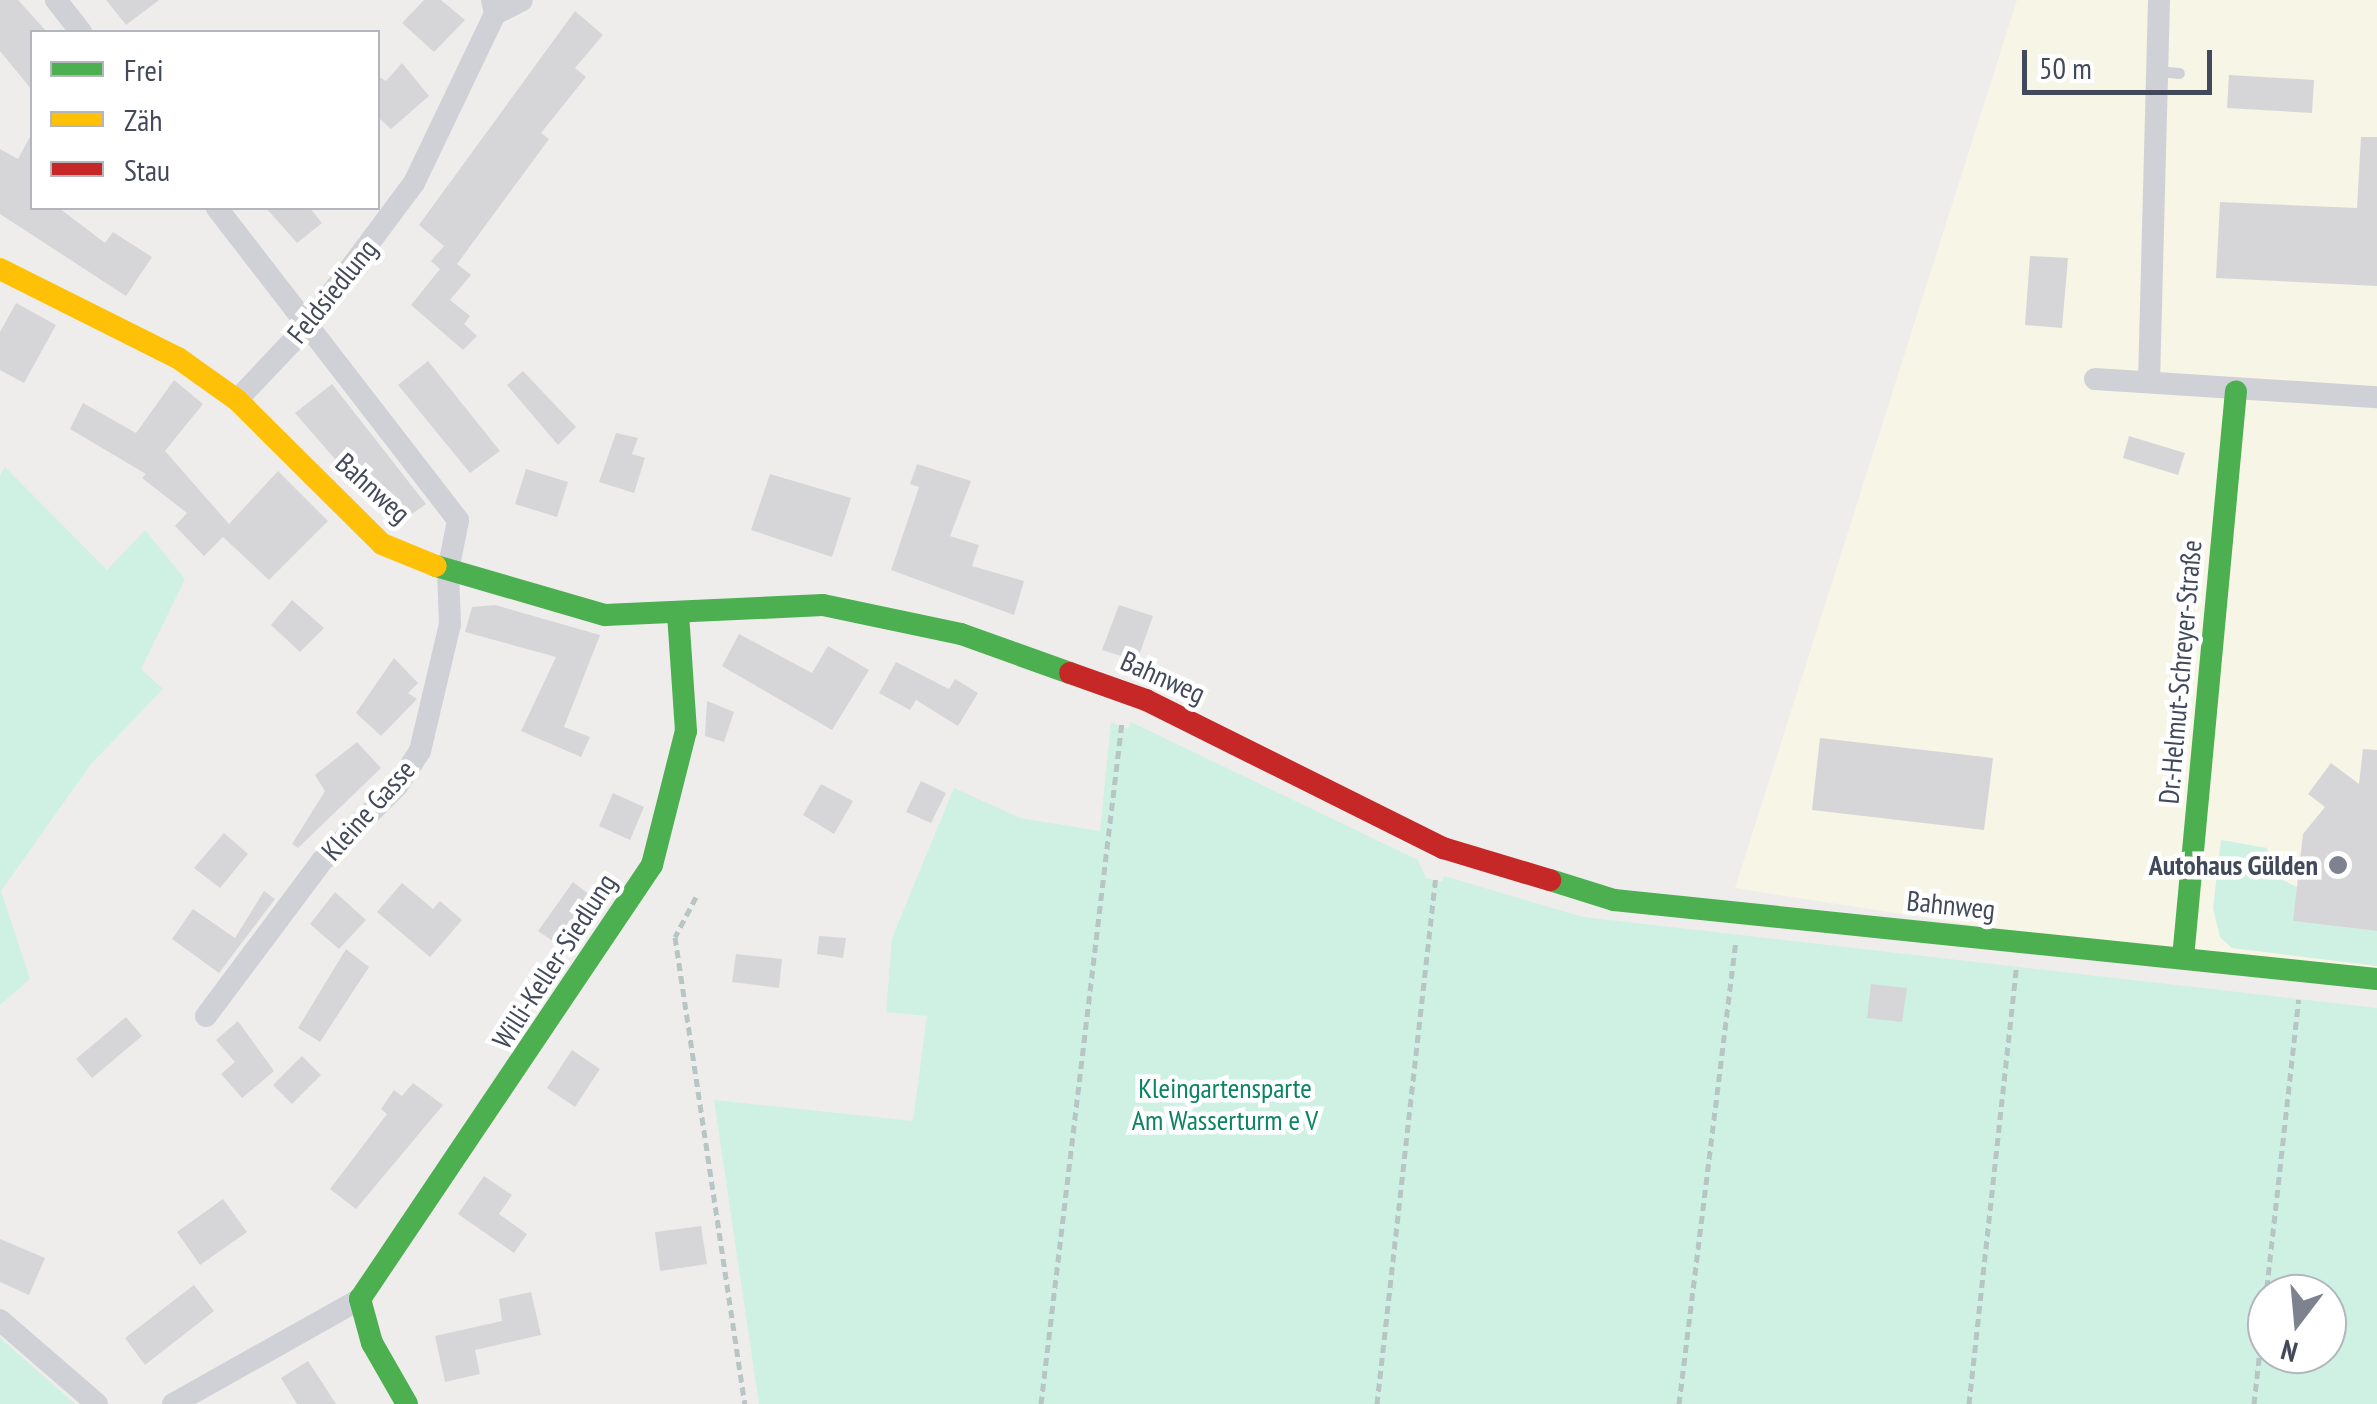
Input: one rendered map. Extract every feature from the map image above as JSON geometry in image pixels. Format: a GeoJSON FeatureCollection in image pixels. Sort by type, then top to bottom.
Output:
{"type":"FeatureCollection","features":[{"type":"Feature","properties":{"kind":"street"},"geometry":{"type":"LineString","coordinates":[[56,0],[80,30]]}},
{"type":"Feature","properties":{"kind":"street","name":"Feldsiedlung"},"geometry":{"type":"LineString","coordinates":[[238,400],[308,325],[414,183],[494,7],[522,0]]}},
{"type":"Feature","properties":{"kind":"street"},"geometry":{"type":"LineString","coordinates":[[2149,382],[2168,72],[2159,0]]}},
{"type":"Feature","properties":{"kind":"street","name":"Kleine Gasse"},"geometry":{"type":"LineString","coordinates":[[206,1016],[322,861],[397,786],[420,751],[450,624],[448,571],[458,520],[219,210]]}},
{"type":"Feature","properties":{"kind":"street","name":"Bahnweg"},"geometry":{"type":"LineString","coordinates":[[0,269],[178,358],[238,400],[382,544],[448,571],[605,615],[678,615],[790,605],[866,612],[971,637],[1130,694],[1443,848],[1614,900],[2377,979]]}},
{"type":"Feature","properties":{"kind":"street"},"geometry":{"type":"LineString","coordinates":[[2095,379],[2377,397]]}},
{"type":"Feature","properties":{"kind":"street","name":"Dr.-Helmut-Schreyer-Straße"},"geometry":{"type":"LineString","coordinates":[[2184,958],[2236,391]]}},
{"type":"Feature","properties":{"kind":"street","name":"Willi-Keller-Siedlung"},"geometry":{"type":"LineString","coordinates":[[173,1404],[360,1299],[612,934],[652,864],[686,731],[678,615]]}},
{"type":"Feature","properties":{"kind":"street"},"geometry":{"type":"LineString","coordinates":[[360,1299],[372,1343],[407,1404]]}},
{"type":"Feature","properties":{"kind":"street"},"geometry":{"type":"LineString","coordinates":[[0,1320],[97,1404]]}},
{"type":"Feature","properties":{"kind":"path"},"geometry":{"type":"LineString","coordinates":[[1041,1404],[1118,745],[1130,694]]}},
{"type":"Feature","properties":{"kind":"path"},"geometry":{"type":"LineString","coordinates":[[1378,1404],[1443,848]]}},
{"type":"Feature","properties":{"kind":"path"},"geometry":{"type":"LineString","coordinates":[[696,897],[675,936],[746,1404]]}},
{"type":"Feature","properties":{"kind":"path"},"geometry":{"type":"LineString","coordinates":[[1679,1404],[1740,912]]}},
{"type":"Feature","properties":{"kind":"path"},"geometry":{"type":"LineString","coordinates":[[1970,1404],[2021,943]]}},
{"type":"Feature","properties":{"kind":"path"},"geometry":{"type":"LineString","coordinates":[[2254,1404],[2302,972]]}},
{"type":"Feature","properties":{"kind":"shaded area"},"geometry":{"type":"Polygon","coordinates":[[[2017,0],[2377,0],[2377,979],[2183,958],[1735,888],[2017,0]]]}},
{"type":"Feature","properties":{"kind":"green space"},"geometry":{"type":"Polygon","coordinates":[[[5,467],[107,570],[145,530],[185,579],[141,669],[163,689],[91,764],[1,891],[30,979],[0,1005],[0,476],[5,467]]]}},
{"type":"Feature","properties":{"kind":"green space","name":"Kleingartensparte Am Wasserturm e V"},"geometry":{"type":"Polygon","coordinates":[[[1111,722],[1128,729],[1131,722],[1418,860],[1426,878],[1442,882],[1444,876],[1583,917],[2377,1008],[2377,1404],[759,1404],[714,1100],[913,1121],[927,1016],[886,1012],[892,938],[954,788],[1020,818],[1100,831],[1111,722]]]}},
{"type":"Feature","properties":{"kind":"green space"},"geometry":{"type":"Polygon","coordinates":[[[2221,840],[2267,848],[2276,877],[2297,887],[2294,921],[2377,931],[2377,966],[2232,948],[2220,937],[2213,908],[2221,840]]]}},
{"type":"Feature","properties":{"kind":"green space"},"geometry":{"type":"Polygon","coordinates":[[[0,1338],[75,1404],[0,1404],[0,1338]]]}},
{"type":"Feature","properties":{"kind":"building"},"geometry":{"type":"Polygon","coordinates":[[[0,0],[18,0],[45,30],[30,30],[30,88],[0,51],[0,0]]]}},
{"type":"Feature","properties":{"kind":"building"},"geometry":{"type":"Polygon","coordinates":[[[106,0],[159,0],[126,25],[106,0]]]}},
{"type":"Feature","properties":{"kind":"building"},"geometry":{"type":"Polygon","coordinates":[[[424,0],[441,0],[465,20],[434,52],[402,23],[424,0]]]}},
{"type":"Feature","properties":{"kind":"building"},"geometry":{"type":"Polygon","coordinates":[[[575,11],[603,35],[575,68],[586,77],[541,133],[549,139],[457,264],[471,275],[450,300],[470,316],[464,324],[477,336],[463,350],[411,305],[440,269],[431,261],[444,246],[419,225],[575,11]]]}},
{"type":"Feature","properties":{"kind":"building"},"geometry":{"type":"Polygon","coordinates":[[[402,63],[429,96],[391,129],[380,119],[380,77],[386,81],[402,63]]]}},
{"type":"Feature","properties":{"kind":"building"},"geometry":{"type":"Polygon","coordinates":[[[2229,75],[2314,80],[2312,113],[2227,108],[2229,75]]]}},
{"type":"Feature","properties":{"kind":"building"},"geometry":{"type":"Polygon","coordinates":[[[30,137],[30,210],[62,210],[105,243],[113,232],[152,257],[126,296],[0,214],[0,149],[18,159],[30,137]]]}},
{"type":"Feature","properties":{"kind":"building"},"geometry":{"type":"Polygon","coordinates":[[[2361,137],[2377,137],[2377,286],[2216,278],[2220,202],[2357,208],[2361,137]]]}},
{"type":"Feature","properties":{"kind":"building"},"geometry":{"type":"Polygon","coordinates":[[[268,210],[312,210],[322,223],[297,243],[268,210]]]}},
{"type":"Feature","properties":{"kind":"building"},"geometry":{"type":"Polygon","coordinates":[[[2030,256],[2068,258],[2062,328],[2025,325],[2030,256]]]}},
{"type":"Feature","properties":{"kind":"building"},"geometry":{"type":"Polygon","coordinates":[[[16,303],[56,325],[24,383],[0,370],[0,332],[16,303]]]}},
{"type":"Feature","properties":{"kind":"building"},"geometry":{"type":"Polygon","coordinates":[[[428,361],[500,451],[470,473],[398,385],[428,361]]]}},
{"type":"Feature","properties":{"kind":"building"},"geometry":{"type":"Polygon","coordinates":[[[523,371],[576,427],[558,445],[507,385],[523,371]]]}},
{"type":"Feature","properties":{"kind":"building"},"geometry":{"type":"Polygon","coordinates":[[[174,380],[203,404],[165,451],[229,524],[278,471],[328,521],[269,580],[223,537],[204,556],[175,526],[187,513],[142,478],[146,474],[70,429],[83,403],[136,433],[174,380]]]}},
{"type":"Feature","properties":{"kind":"building"},"geometry":{"type":"Polygon","coordinates":[[[332,384],[426,504],[394,527],[295,413],[332,384]]]}},
{"type":"Feature","properties":{"kind":"building"},"geometry":{"type":"Polygon","coordinates":[[[616,433],[638,438],[632,454],[645,458],[634,493],[599,482],[616,433]]]}},
{"type":"Feature","properties":{"kind":"building"},"geometry":{"type":"Polygon","coordinates":[[[2129,436],[2185,453],[2178,475],[2123,458],[2129,436]]]}},
{"type":"Feature","properties":{"kind":"building"},"geometry":{"type":"Polygon","coordinates":[[[917,464],[971,481],[950,536],[979,545],[972,566],[1024,581],[1014,615],[891,570],[919,487],[910,484],[917,464]]]}},
{"type":"Feature","properties":{"kind":"building"},"geometry":{"type":"Polygon","coordinates":[[[526,469],[568,482],[557,517],[515,504],[526,469]]]}},
{"type":"Feature","properties":{"kind":"building"},"geometry":{"type":"Polygon","coordinates":[[[770,474],[851,498],[832,557],[751,530],[770,474]]]}},
{"type":"Feature","properties":{"kind":"building"},"geometry":{"type":"Polygon","coordinates":[[[292,600],[324,628],[300,652],[271,625],[292,600]]]}},
{"type":"Feature","properties":{"kind":"building"},"geometry":{"type":"Polygon","coordinates":[[[495,605],[600,635],[564,727],[590,737],[581,757],[521,731],[556,657],[465,632],[472,607],[495,605]]]}},
{"type":"Feature","properties":{"kind":"building"},"geometry":{"type":"Polygon","coordinates":[[[1119,605],[1153,616],[1137,661],[1102,650],[1119,605]]]}},
{"type":"Feature","properties":{"kind":"building"},"geometry":{"type":"Polygon","coordinates":[[[739,634],[812,673],[828,646],[869,670],[832,730],[722,666],[739,634]]]}},
{"type":"Feature","properties":{"kind":"building"},"geometry":{"type":"Polygon","coordinates":[[[394,658],[418,683],[408,693],[417,699],[381,736],[356,713],[394,658]]]}},
{"type":"Feature","properties":{"kind":"building"},"geometry":{"type":"Polygon","coordinates":[[[896,662],[949,689],[955,679],[978,693],[958,726],[916,700],[910,710],[879,693],[896,662]]]}},
{"type":"Feature","properties":{"kind":"building"},"geometry":{"type":"Polygon","coordinates":[[[707,701],[734,712],[724,742],[705,736],[707,701]]]}},
{"type":"Feature","properties":{"kind":"building"},"geometry":{"type":"Polygon","coordinates":[[[1820,738],[1993,758],[1984,830],[1812,810],[1820,738]]]}},
{"type":"Feature","properties":{"kind":"building"},"geometry":{"type":"Polygon","coordinates":[[[357,742],[381,768],[298,848],[292,844],[325,791],[315,775],[357,742]]]}},
{"type":"Feature","properties":{"kind":"building","name":"Autohaus Gülden"},"geometry":{"type":"Polygon","coordinates":[[[2363,749],[2377,750],[2377,931],[2293,921],[2303,834],[2325,807],[2308,794],[2331,763],[2359,784],[2363,749]]]}},
{"type":"Feature","properties":{"kind":"building"},"geometry":{"type":"Polygon","coordinates":[[[921,781],[946,793],[931,823],[906,812],[921,781]]]}},
{"type":"Feature","properties":{"kind":"building"},"geometry":{"type":"Polygon","coordinates":[[[821,784],[853,801],[834,834],[803,815],[821,784]]]}},
{"type":"Feature","properties":{"kind":"building"},"geometry":{"type":"Polygon","coordinates":[[[613,793],[644,807],[630,840],[599,826],[613,793]]]}},
{"type":"Feature","properties":{"kind":"building"},"geometry":{"type":"Polygon","coordinates":[[[224,833],[248,854],[220,888],[194,868],[224,833]]]}},
{"type":"Feature","properties":{"kind":"building"},"geometry":{"type":"Polygon","coordinates":[[[573,882],[599,902],[566,950],[538,931],[573,882]]]}},
{"type":"Feature","properties":{"kind":"building"},"geometry":{"type":"Polygon","coordinates":[[[402,883],[433,909],[440,901],[462,920],[430,957],[377,912],[402,883]]]}},
{"type":"Feature","properties":{"kind":"building"},"geometry":{"type":"Polygon","coordinates":[[[264,891],[275,899],[219,973],[172,939],[193,909],[235,938],[264,891]]]}},
{"type":"Feature","properties":{"kind":"building"},"geometry":{"type":"Polygon","coordinates":[[[335,892],[366,920],[339,949],[310,924],[335,892]]]}},
{"type":"Feature","properties":{"kind":"building"},"geometry":{"type":"Polygon","coordinates":[[[819,936],[846,938],[843,958],[817,954],[819,936]]]}},
{"type":"Feature","properties":{"kind":"building"},"geometry":{"type":"Polygon","coordinates":[[[346,949],[369,967],[320,1042],[298,1028],[346,949]]]}},
{"type":"Feature","properties":{"kind":"building"},"geometry":{"type":"Polygon","coordinates":[[[736,954],[782,959],[779,988],[732,982],[736,954]]]}},
{"type":"Feature","properties":{"kind":"building"},"geometry":{"type":"Polygon","coordinates":[[[1871,984],[1907,988],[1902,1022],[1867,1018],[1871,984]]]}},
{"type":"Feature","properties":{"kind":"building"},"geometry":{"type":"Polygon","coordinates":[[[126,1017],[142,1036],[92,1078],[76,1059],[126,1017]]]}},
{"type":"Feature","properties":{"kind":"building"},"geometry":{"type":"Polygon","coordinates":[[[238,1021],[274,1071],[242,1098],[221,1074],[235,1062],[216,1040],[238,1021]]]}},
{"type":"Feature","properties":{"kind":"building"},"geometry":{"type":"Polygon","coordinates":[[[572,1050],[600,1069],[575,1107],[547,1088],[572,1050]]]}},
{"type":"Feature","properties":{"kind":"building"},"geometry":{"type":"Polygon","coordinates":[[[302,1056],[321,1075],[292,1104],[273,1085],[302,1056]]]}},
{"type":"Feature","properties":{"kind":"building"},"geometry":{"type":"Polygon","coordinates":[[[413,1083],[443,1105],[356,1209],[330,1189],[387,1114],[381,1109],[394,1090],[402,1096],[413,1083]]]}},
{"type":"Feature","properties":{"kind":"building"},"geometry":{"type":"Polygon","coordinates":[[[484,1176],[512,1195],[499,1214],[527,1234],[514,1253],[458,1214],[484,1176]]]}},
{"type":"Feature","properties":{"kind":"building"},"geometry":{"type":"Polygon","coordinates":[[[223,1199],[247,1232],[200,1265],[177,1232],[223,1199]]]}},
{"type":"Feature","properties":{"kind":"building"},"geometry":{"type":"Polygon","coordinates":[[[701,1226],[707,1264],[660,1271],[655,1232],[701,1226]]]}},
{"type":"Feature","properties":{"kind":"building"},"geometry":{"type":"Polygon","coordinates":[[[0,1239],[45,1258],[29,1295],[0,1282],[0,1239]]]}},
{"type":"Feature","properties":{"kind":"building"},"geometry":{"type":"Polygon","coordinates":[[[194,1285],[214,1311],[145,1365],[125,1338],[194,1285]]]}},
{"type":"Feature","properties":{"kind":"building"},"geometry":{"type":"Polygon","coordinates":[[[531,1292],[541,1335],[475,1350],[480,1374],[445,1382],[435,1336],[502,1321],[499,1299],[531,1292]]]}},
{"type":"Feature","properties":{"kind":"building"},"geometry":{"type":"Polygon","coordinates":[[[308,1361],[336,1404],[297,1404],[281,1378],[308,1361]]]}},
{"type":"Feature","properties":{"kind":"traffic: fast"},"geometry":{"type":"LineString","coordinates":[[2183,958],[2236,391]]}},
{"type":"Feature","properties":{"kind":"traffic: fast"},"geometry":{"type":"LineString","coordinates":[[436,566],[605,615],[823,605],[961,634],[1070,673]]}},
{"type":"Feature","properties":{"kind":"traffic: fast"},"geometry":{"type":"LineString","coordinates":[[407,1404],[372,1343],[360,1299],[652,865],[686,731],[678,615]]}},
{"type":"Feature","properties":{"kind":"traffic: fast"},"geometry":{"type":"LineString","coordinates":[[1550,880],[1614,900],[2377,979]]}},
{"type":"Feature","properties":{"kind":"traffic: slow"},"geometry":{"type":"LineString","coordinates":[[0,269],[178,358],[237,400],[382,544],[436,566]]}},
{"type":"Feature","properties":{"kind":"traffic: jam"},"geometry":{"type":"LineString","coordinates":[[1070,673],[1146,700],[1443,848],[1550,880]]}},
{"type":"Feature","properties":{"kind":"place","name":"Autohaus Gülden"},"geometry":{"type":"Point","coordinates":[2338,865]}}]}
